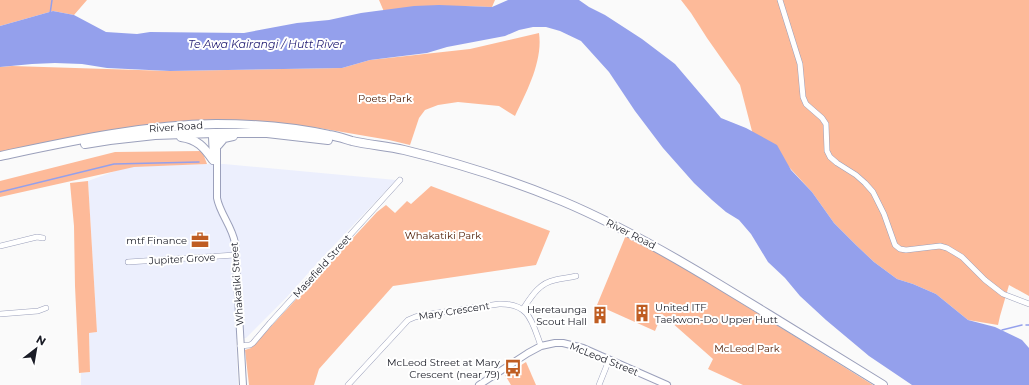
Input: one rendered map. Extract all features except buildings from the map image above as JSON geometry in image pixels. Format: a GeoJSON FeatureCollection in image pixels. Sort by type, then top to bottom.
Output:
{"type":"FeatureCollection","features":[{"type":"Feature","properties":{"kind":"highway","name":"River Road"},"geometry":{"type":"LineString","coordinates":[[0,160],[106,138],[121,132],[214,124],[278,127],[330,135],[353,141]]}},
{"type":"Feature","properties":{"kind":"highway"},"geometry":{"type":"LineString","coordinates":[[106,138],[205,129],[214,132],[217,129],[222,128],[301,131]]}},
{"type":"Feature","properties":{"kind":"highway","name":"River Road"},"geometry":{"type":"LineString","coordinates":[[214,132],[267,133],[353,141],[400,149],[473,169],[538,192],[584,210],[671,256],[883,385]]}},
{"type":"Feature","properties":{"kind":"highway"},"geometry":{"type":"LineString","coordinates":[[218,145],[224,138],[229,136],[282,135]]}},
{"type":"Feature","properties":{"kind":"highway"},"geometry":{"type":"LineString","coordinates":[[106,138],[177,137],[192,139],[201,144],[213,160]]}},
{"type":"Feature","properties":{"kind":"highway","name":"River Road"},"geometry":{"type":"LineString","coordinates":[[0,156],[49,145],[106,138]]}},
{"type":"Feature","properties":{"kind":"street"},"geometry":{"type":"LineString","coordinates":[[780,0],[800,64],[803,96],[806,104],[822,118],[826,124],[827,151],[830,157],[856,175],[872,192],[884,214],[896,245],[900,249],[906,250],[940,246],[947,248],[962,257],[985,280],[1003,294],[1029,304]]}},
{"type":"Feature","properties":{"kind":"street","name":"Whakatiki Street"},"geometry":{"type":"LineString","coordinates":[[214,132],[218,137],[216,187]]}},
{"type":"Feature","properties":{"kind":"street","name":"Whakatiki Street"},"geometry":{"type":"LineString","coordinates":[[214,132],[212,137],[213,160],[219,207],[233,235],[243,385]]}},
{"type":"Feature","properties":{"kind":"street","name":"Masefield Street"},"geometry":{"type":"LineString","coordinates":[[240,346],[250,345],[253,343],[400,180]]}},
{"type":"Feature","properties":{"kind":"street"},"geometry":{"type":"LineString","coordinates":[[0,246],[37,237],[43,238]]}},
{"type":"Feature","properties":{"kind":"street","name":"Jupiter Grove"},"geometry":{"type":"LineString","coordinates":[[128,262],[235,255]]}},
{"type":"Feature","properties":{"kind":"street"},"geometry":{"type":"LineString","coordinates":[[541,346],[532,321],[523,309],[535,292],[547,283],[553,280],[576,276]]}},
{"type":"Feature","properties":{"kind":"street","name":"Mary Crescent"},"geometry":{"type":"LineString","coordinates":[[348,385],[411,318],[499,304],[510,304],[523,309]]}},
{"type":"Feature","properties":{"kind":"street"},"geometry":{"type":"LineString","coordinates":[[0,314],[46,308]]}},
{"type":"Feature","properties":{"kind":"street","name":"McLeod Street"},"geometry":{"type":"LineString","coordinates":[[479,385],[528,353],[541,346],[555,344],[567,344],[583,348],[667,385]]}},
{"type":"Feature","properties":{"kind":"street"},"geometry":{"type":"LineString","coordinates":[[598,385],[609,360]]}},
{"type":"Feature","properties":{"kind":"shaded area"},"geometry":{"type":"Polygon","coordinates":[[[224,164],[396,180],[286,298],[246,338],[236,339],[238,385],[81,385],[81,373],[90,372],[89,333],[97,332],[88,181],[126,167],[224,164]]]}},
{"type":"Feature","properties":{"kind":"green space"},"geometry":{"type":"Polygon","coordinates":[[[0,0],[87,0],[74,15],[53,11],[0,26],[0,0]]]}},
{"type":"Feature","properties":{"kind":"green space"},"geometry":{"type":"Polygon","coordinates":[[[379,0],[495,0],[492,7],[462,6],[385,14],[379,0]]]}},
{"type":"Feature","properties":{"kind":"green space"},"geometry":{"type":"Polygon","coordinates":[[[681,0],[1029,0],[1029,296],[1009,285],[998,325],[968,320],[936,294],[897,279],[874,262],[834,223],[812,192],[776,153],[753,135],[740,85],[681,0]]]}},
{"type":"Feature","properties":{"kind":"green space","name":"Poets Park"},"geometry":{"type":"Polygon","coordinates":[[[539,33],[539,54],[533,76],[515,116],[499,106],[458,102],[438,105],[425,110],[419,118],[410,145],[319,128],[279,124],[155,124],[81,135],[0,152],[0,67],[12,66],[170,71],[342,68],[370,60],[470,49],[539,33]]]}},
{"type":"Feature","properties":{"kind":"green space"},"geometry":{"type":"Polygon","coordinates":[[[202,151],[207,164],[134,167],[0,197],[0,181],[115,152],[202,151]]]}},
{"type":"Feature","properties":{"kind":"green space"},"geometry":{"type":"Polygon","coordinates":[[[88,181],[97,332],[89,333],[90,372],[79,373],[74,226],[70,183],[88,181]]]}},
{"type":"Feature","properties":{"kind":"green space","name":"Whakatiki Park"},"geometry":{"type":"Polygon","coordinates":[[[431,186],[550,231],[536,265],[393,286],[319,369],[314,385],[249,385],[245,350],[251,348],[377,212],[386,205],[395,213],[407,201],[411,204],[431,186]]]}},
{"type":"Feature","properties":{"kind":"green space","name":"McLeod Park"},"geometry":{"type":"Polygon","coordinates":[[[626,235],[675,262],[873,385],[743,385],[708,369],[713,359],[662,314],[655,331],[597,305],[626,235]]]}},
{"type":"Feature","properties":{"kind":"green space"},"geometry":{"type":"Polygon","coordinates":[[[526,362],[536,385],[511,385],[505,375],[526,362]]]}},
{"type":"Feature","properties":{"kind":"water","name":"Te Awa Kairangi / Hutt River"},"geometry":{"type":"Polygon","coordinates":[[[508,0],[579,0],[642,39],[675,64],[721,118],[746,128],[777,145],[791,170],[812,192],[834,223],[874,262],[897,279],[936,294],[968,320],[995,327],[1022,340],[1029,348],[1029,385],[912,385],[869,356],[800,296],[785,278],[768,262],[751,234],[739,220],[726,212],[694,183],[663,148],[635,111],[609,72],[581,41],[560,31],[546,27],[533,27],[519,30],[505,36],[447,47],[427,53],[370,60],[342,68],[170,71],[107,68],[82,64],[55,63],[0,67],[0,26],[53,11],[74,15],[106,32],[137,34],[150,32],[244,33],[297,23],[329,20],[361,13],[414,6],[439,5],[492,7],[508,0]]]}},
{"type":"Feature","properties":{"kind":"waterway"},"geometry":{"type":"LineString","coordinates":[[50,14],[52,0]]}},
{"type":"Feature","properties":{"kind":"waterway"},"geometry":{"type":"LineString","coordinates":[[0,192],[114,164],[199,162]]}},
{"type":"Feature","properties":{"kind":"waterway"},"geometry":{"type":"LineString","coordinates":[[1002,330],[1022,325]]}},
{"type":"Feature","properties":{"kind":"place","name":"mtf Finance"},"geometry":{"type":"Point","coordinates":[200,240]}},
{"type":"Feature","properties":{"kind":"place","name":"United ITF Taekwon-Do Upper Hutt"},"geometry":{"type":"Point","coordinates":[642,313]}},
{"type":"Feature","properties":{"kind":"place","name":"Heretaunga Scout Hall"},"geometry":{"type":"Point","coordinates":[600,315]}},
{"type":"Feature","properties":{"kind":"place","name":"McLeod Street at Mary Crescent (near 79)"},"geometry":{"type":"Point","coordinates":[513,368]}}]}
